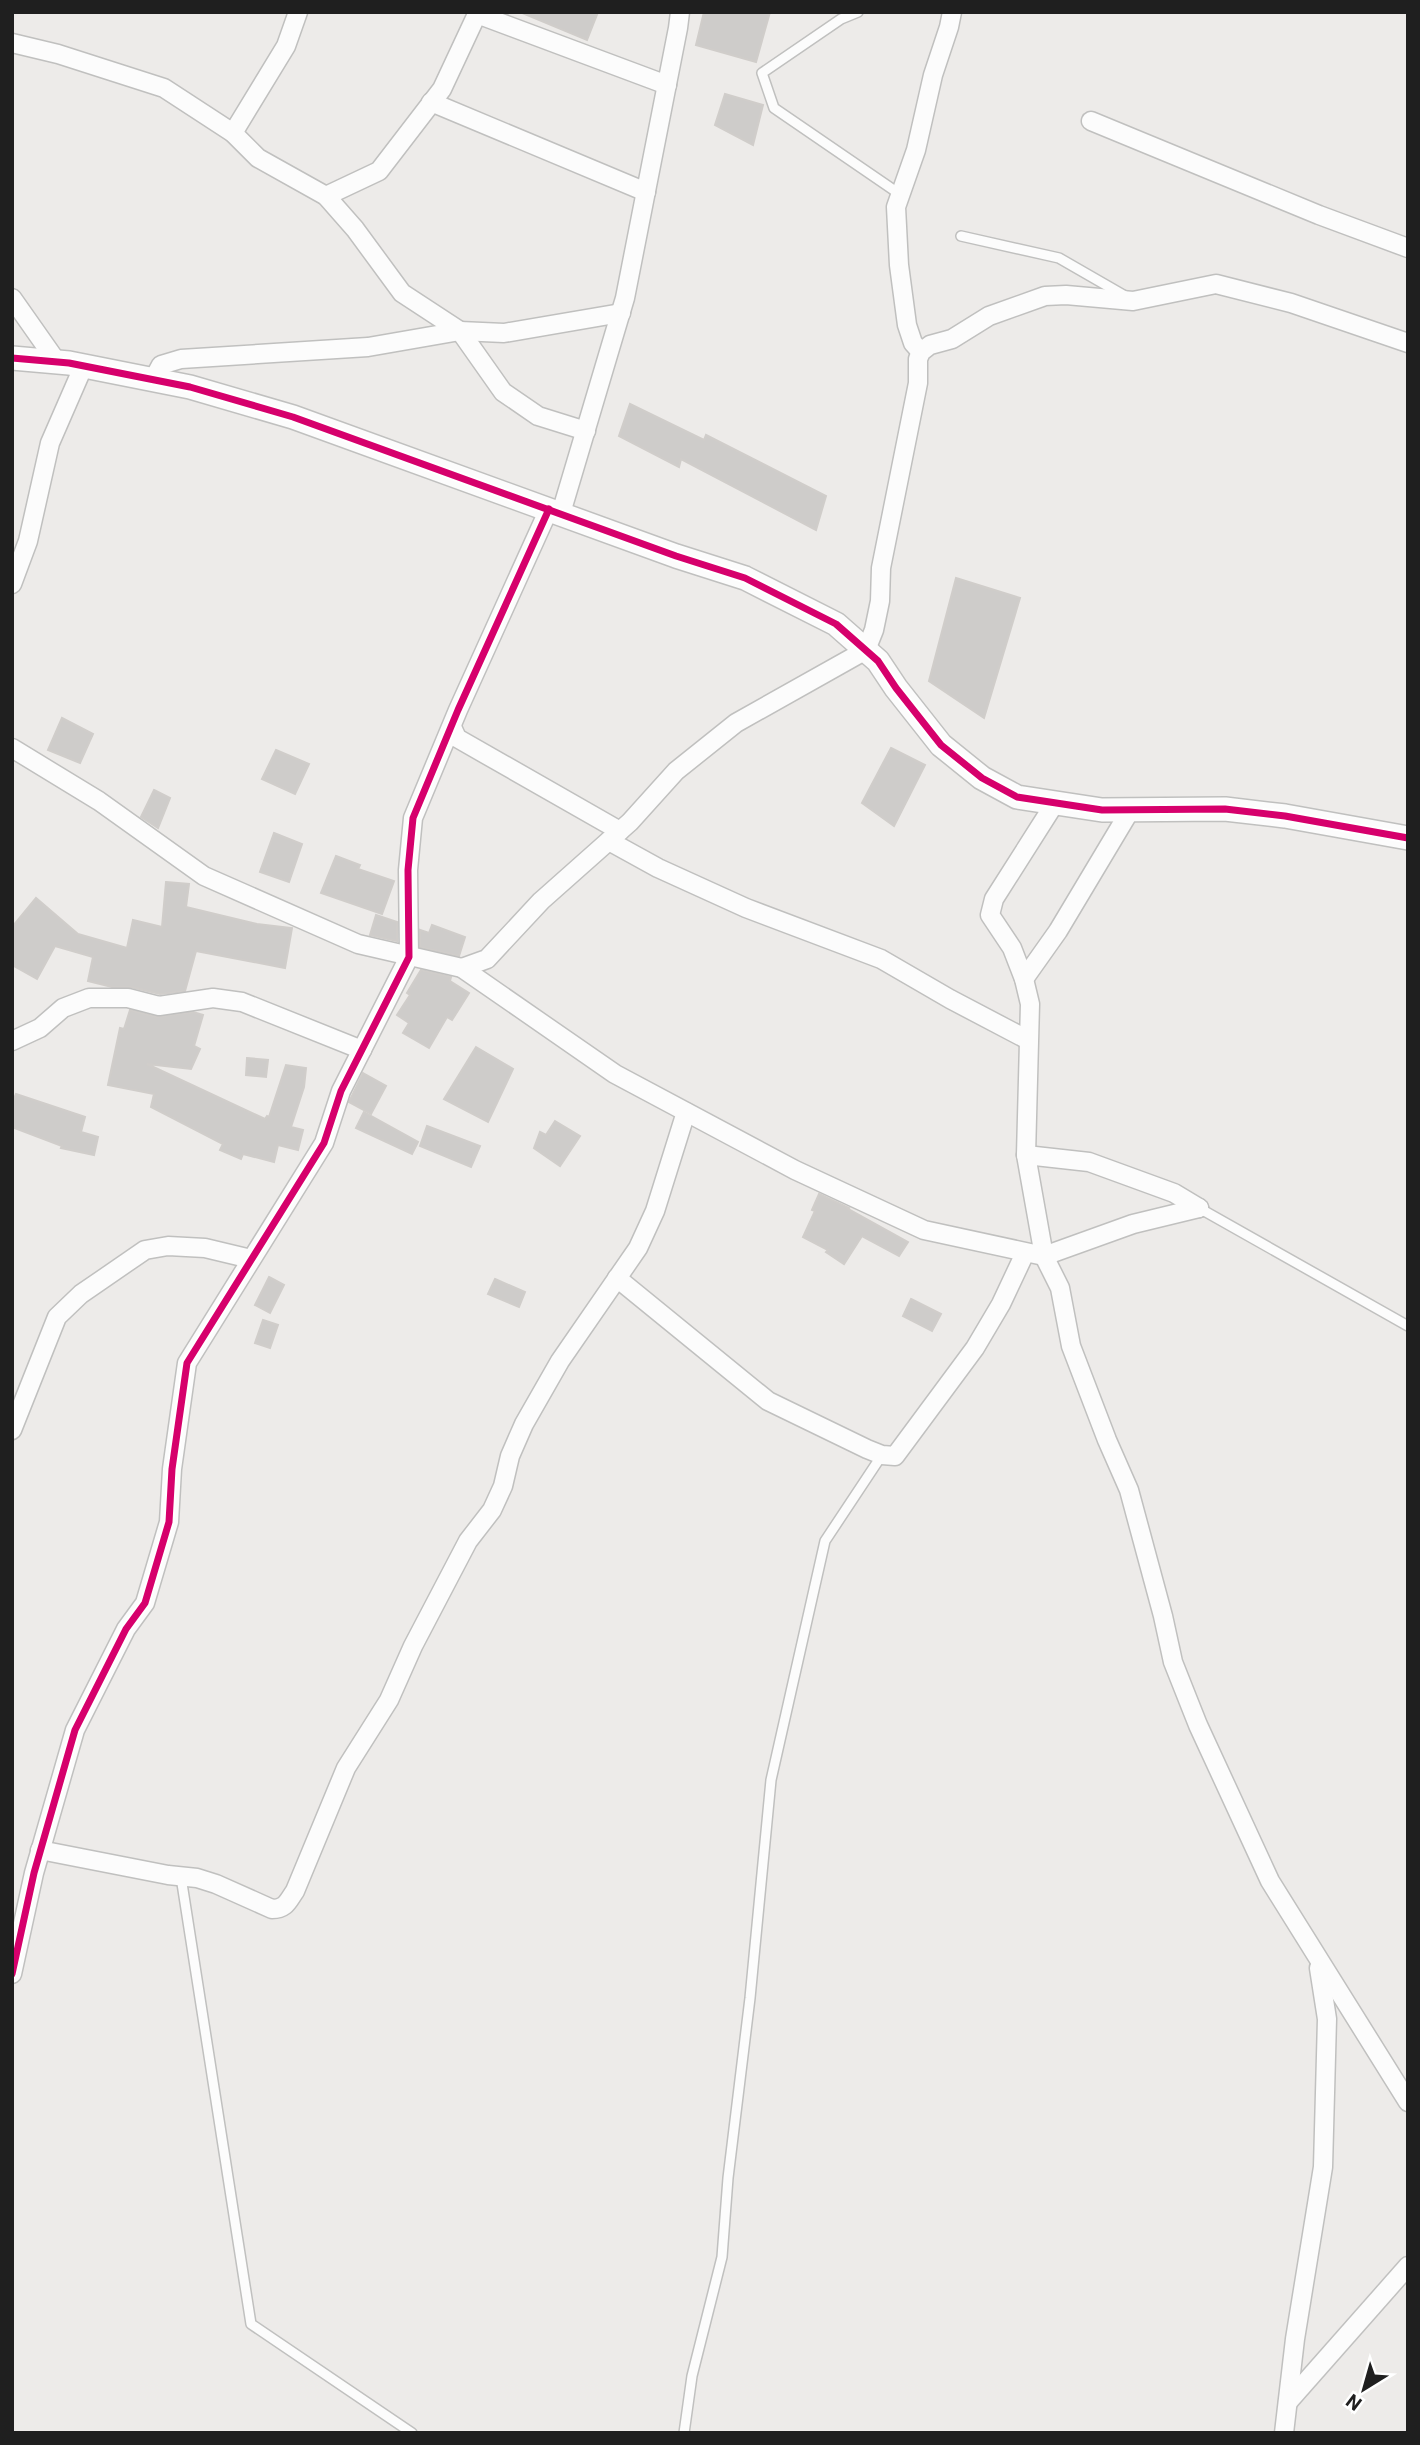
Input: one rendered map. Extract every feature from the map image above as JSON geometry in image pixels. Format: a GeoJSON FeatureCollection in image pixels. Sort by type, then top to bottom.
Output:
{"type":"FeatureCollection","features":[{"type":"Feature","properties":{"kind":"street"},"geometry":{"type":"LineString","coordinates":[[233,133],[286,46],[298,12]]}},
{"type":"Feature","properties":{"kind":"street"},"geometry":{"type":"LineString","coordinates":[[12,1974],[40,1850],[75,1730],[126,1629],[145,1603],[169,1522],[172,1469],[187,1363],[324,1143],[341,1091],[409,957],[408,870],[414,818],[452,727],[555,511],[586,430],[621,313],[680,12]]}},
{"type":"Feature","properties":{"kind":"street"},"geometry":{"type":"LineString","coordinates":[[921,352],[913,343],[908,325],[899,265],[896,207],[916,150],[933,75],[952,12]]}},
{"type":"Feature","properties":{"kind":"street"},"geometry":{"type":"LineString","coordinates":[[326,196],[379,170],[442,89],[478,13],[667,85]]}},
{"type":"Feature","properties":{"kind":"street"},"geometry":{"type":"LineString","coordinates":[[12,43],[58,54],[164,88],[233,133],[258,158],[326,196],[355,229],[402,293],[460,331],[503,393],[538,416],[586,430]]}},
{"type":"Feature","properties":{"kind":"street"},"geometry":{"type":"LineString","coordinates":[[431,102],[646,192]]}},
{"type":"Feature","properties":{"kind":"street"},"geometry":{"type":"LineString","coordinates":[[1091,121],[1319,215],[1408,248]]}},
{"type":"Feature","properties":{"kind":"street"},"geometry":{"type":"LineString","coordinates":[[462,968],[487,959],[541,901],[614,836],[676,771],[736,723],[866,650],[880,600],[881,568],[918,383],[918,359],[921,352],[930,345],[952,339],[989,316],[1045,296],[1066,295],[1133,301],[1216,284],[1291,303],[1408,343]]}},
{"type":"Feature","properties":{"kind":"street"},"geometry":{"type":"LineString","coordinates":[[12,298],[57,362]]}},
{"type":"Feature","properties":{"kind":"street"},"geometry":{"type":"LineString","coordinates":[[153,380],[161,365],[181,359],[368,347],[460,331],[504,332],[621,313]]}},
{"type":"Feature","properties":{"kind":"street"},"geometry":{"type":"LineString","coordinates":[[12,358],[83,365],[190,387],[293,417],[745,578],[836,624],[878,661],[941,745],[982,778],[1017,797],[1102,810],[1237,811],[1285,816],[1408,838]]}},
{"type":"Feature","properties":{"kind":"street"},"geometry":{"type":"LineString","coordinates":[[12,584],[28,541],[50,443],[83,365]]}},
{"type":"Feature","properties":{"kind":"street"},"geometry":{"type":"LineString","coordinates":[[452,727],[457,738],[614,836],[658,868],[746,908],[881,959],[1028,1040]]}},
{"type":"Feature","properties":{"kind":"street"},"geometry":{"type":"LineString","coordinates":[[12,748],[99,801],[204,876],[358,944],[462,968],[615,1074],[795,1170],[924,1230],[1044,1256],[1133,1224],[1199,1208]]}},
{"type":"Feature","properties":{"kind":"street"},"geometry":{"type":"LineString","coordinates":[[1055,803],[994,898],[990,915],[1012,948],[1030,1004],[1026,1155],[1044,1256],[1060,1288],[1071,1346],[1129,1490],[1173,1662],[1198,1725],[1270,1881],[1408,2102]]}},
{"type":"Feature","properties":{"kind":"street"},"geometry":{"type":"LineString","coordinates":[[1024,979],[1058,931],[1131,809]]}},
{"type":"Feature","properties":{"kind":"street"},"geometry":{"type":"LineString","coordinates":[[12,1041],[40,1028],[63,1008],[89,998],[128,998],[159,1006],[213,998],[242,1002],[362,1050]]}},
{"type":"Feature","properties":{"kind":"street"},"geometry":{"type":"LineString","coordinates":[[40,1850],[216,1884],[272,1909],[281,1909],[286,1905],[295,1891],[346,1768],[389,1700],[468,1541],[492,1510],[524,1424],[560,1361],[638,1248],[655,1211],[686,1112]]}},
{"type":"Feature","properties":{"kind":"street"},"geometry":{"type":"LineString","coordinates":[[1026,1155],[1088,1162],[1174,1193],[1199,1208]]}},
{"type":"Feature","properties":{"kind":"street"},"geometry":{"type":"LineString","coordinates":[[12,1430],[57,1317],[80,1294],[145,1250],[167,1246],[205,1248],[251,1259]]}},
{"type":"Feature","properties":{"kind":"street"},"geometry":{"type":"LineString","coordinates":[[617,1278],[768,1401],[882,1455],[895,1456],[975,1348],[1001,1304],[1025,1253]]}},
{"type":"Feature","properties":{"kind":"street"},"geometry":{"type":"LineString","coordinates":[[1284,2433],[1296,2326],[1323,2167],[1327,2019],[1317,1957]]}},
{"type":"Feature","properties":{"kind":"street"},"geometry":{"type":"LineString","coordinates":[[1288,2402],[1408,2266]]}},
{"type":"Feature","properties":{"kind":"lane"},"geometry":{"type":"LineString","coordinates":[[858,12],[841,19],[762,72],[774,108],[901,195]]}},
{"type":"Feature","properties":{"kind":"lane"},"geometry":{"type":"LineString","coordinates":[[961,236],[1059,258],[1133,301]]}},
{"type":"Feature","properties":{"kind":"lane"},"geometry":{"type":"LineString","coordinates":[[1199,1208],[1408,1326]]}},
{"type":"Feature","properties":{"kind":"lane"},"geometry":{"type":"LineString","coordinates":[[684,2433],[692,2376],[722,2257],[728,2178],[750,1998],[771,1780],[825,1541],[882,1455]]}},
{"type":"Feature","properties":{"kind":"lane"},"geometry":{"type":"LineString","coordinates":[[181,1877],[251,2324],[411,2433]]}},
{"type":"Feature","properties":{"kind":"building"},"geometry":{"type":"Polygon","coordinates":[[[520,12],[598,12],[587,40],[520,12]]]}},
{"type":"Feature","properties":{"kind":"building"},"geometry":{"type":"Polygon","coordinates":[[[704,12],[770,12],[756,62],[696,45],[704,12]]]}},
{"type":"Feature","properties":{"kind":"building"},"geometry":{"type":"Polygon","coordinates":[[[725,94],[763,105],[753,145],[715,125],[725,94]]]}},
{"type":"Feature","properties":{"kind":"building"},"geometry":{"type":"Polygon","coordinates":[[[630,404],[704,440],[706,435],[826,496],[816,530],[681,459],[679,467],[619,436],[630,404]]]}},
{"type":"Feature","properties":{"kind":"building"},"geometry":{"type":"Polygon","coordinates":[[[956,578],[1020,598],[984,718],[929,681],[956,578]]]}},
{"type":"Feature","properties":{"kind":"building"},"geometry":{"type":"Polygon","coordinates":[[[62,718],[93,734],[80,763],[48,750],[62,718]]]}},
{"type":"Feature","properties":{"kind":"building"},"geometry":{"type":"Polygon","coordinates":[[[891,748],[925,765],[894,826],[862,803],[891,748]]]}},
{"type":"Feature","properties":{"kind":"building"},"geometry":{"type":"Polygon","coordinates":[[[276,750],[309,764],[295,794],[262,779],[276,750]]]}},
{"type":"Feature","properties":{"kind":"building"},"geometry":{"type":"Polygon","coordinates":[[[154,790],[170,798],[158,828],[141,817],[154,790]]]}},
{"type":"Feature","properties":{"kind":"building"},"geometry":{"type":"Polygon","coordinates":[[[274,833],[302,844],[289,882],[260,872],[274,833]]]}},
{"type":"Feature","properties":{"kind":"building"},"geometry":{"type":"Polygon","coordinates":[[[336,856],[360,865],[358,869],[394,881],[382,914],[321,893],[336,856]]]}},
{"type":"Feature","properties":{"kind":"building"},"geometry":{"type":"Polygon","coordinates":[[[166,882],[189,884],[186,907],[257,924],[292,928],[285,968],[196,951],[185,991],[160,994],[88,981],[93,957],[55,946],[37,979],[12,965],[12,927],[36,898],[78,934],[127,948],[133,920],[162,927],[166,882]]]}},
{"type":"Feature","properties":{"kind":"building"},"geometry":{"type":"Polygon","coordinates":[[[376,915],[397,922],[397,941],[370,935],[376,915]]]}},
{"type":"Feature","properties":{"kind":"building"},"geometry":{"type":"Polygon","coordinates":[[[432,925],[465,937],[459,956],[420,947],[420,930],[429,933],[432,925]]]}},
{"type":"Feature","properties":{"kind":"building"},"geometry":{"type":"Polygon","coordinates":[[[421,970],[451,977],[450,981],[469,993],[452,1020],[447,1017],[429,1048],[403,1033],[409,1023],[397,1015],[421,970]]]}},
{"type":"Feature","properties":{"kind":"building"},"geometry":{"type":"Polygon","coordinates":[[[130,1010],[157,1017],[193,1012],[203,1015],[194,1046],[200,1049],[191,1069],[147,1064],[265,1119],[269,1117],[286,1065],[306,1068],[304,1087],[291,1127],[303,1130],[298,1150],[278,1145],[274,1162],[243,1154],[241,1159],[220,1150],[223,1144],[151,1107],[154,1094],[108,1085],[120,1028],[124,1029],[130,1010]]]}},
{"type":"Feature","properties":{"kind":"building"},"geometry":{"type":"Polygon","coordinates":[[[476,1047],[513,1069],[488,1122],[444,1099],[476,1047]]]}},
{"type":"Feature","properties":{"kind":"building"},"geometry":{"type":"Polygon","coordinates":[[[247,1058],[268,1060],[266,1077],[246,1075],[247,1058]]]}},
{"type":"Feature","properties":{"kind":"building"},"geometry":{"type":"Polygon","coordinates":[[[363,1073],[386,1086],[371,1114],[349,1102],[363,1073]]]}},
{"type":"Feature","properties":{"kind":"building"},"geometry":{"type":"Polygon","coordinates":[[[16,1094],[85,1117],[81,1132],[98,1137],[94,1155],[61,1148],[62,1146],[12,1127],[12,1103],[16,1094]]]}},
{"type":"Feature","properties":{"kind":"building"},"geometry":{"type":"Polygon","coordinates":[[[364,1112],[418,1142],[412,1154],[356,1128],[364,1112]]]}},
{"type":"Feature","properties":{"kind":"building"},"geometry":{"type":"Polygon","coordinates":[[[555,1121],[580,1136],[560,1166],[534,1148],[540,1132],[546,1135],[555,1121]]]}},
{"type":"Feature","properties":{"kind":"building"},"geometry":{"type":"Polygon","coordinates":[[[427,1126],[480,1146],[471,1167],[420,1146],[427,1126]]]}},
{"type":"Feature","properties":{"kind":"building"},"geometry":{"type":"Polygon","coordinates":[[[819,1194],[908,1242],[899,1256],[862,1236],[844,1264],[826,1252],[828,1250],[803,1237],[815,1211],[812,1210],[819,1194]]]}},
{"type":"Feature","properties":{"kind":"building"},"geometry":{"type":"Polygon","coordinates":[[[269,1277],[284,1285],[270,1313],[255,1305],[269,1277]]]}},
{"type":"Feature","properties":{"kind":"building"},"geometry":{"type":"Polygon","coordinates":[[[495,1279],[525,1292],[519,1307],[488,1294],[495,1279]]]}},
{"type":"Feature","properties":{"kind":"building"},"geometry":{"type":"Polygon","coordinates":[[[911,1299],[941,1314],[932,1331],[903,1316],[911,1299]]]}},
{"type":"Feature","properties":{"kind":"building"},"geometry":{"type":"Polygon","coordinates":[[[263,1320],[278,1325],[270,1348],[255,1343],[263,1320]]]}},
{"type":"Feature","properties":{"kind":"cycle path"},"geometry":{"type":"LineString","coordinates":[[12,358],[69,363],[190,387],[293,417],[676,556],[745,578],[836,624],[878,661],[941,745],[982,778],[1017,797],[1102,810],[1225,809],[1285,816],[1408,838]]}},
{"type":"Feature","properties":{"kind":"cycle path"},"geometry":{"type":"LineString","coordinates":[[12,1974],[34,1873],[75,1730],[126,1629],[145,1603],[169,1522],[172,1469],[187,1363],[324,1143],[341,1091],[409,957],[408,870],[413,818],[458,710],[549,509]]}}]}
